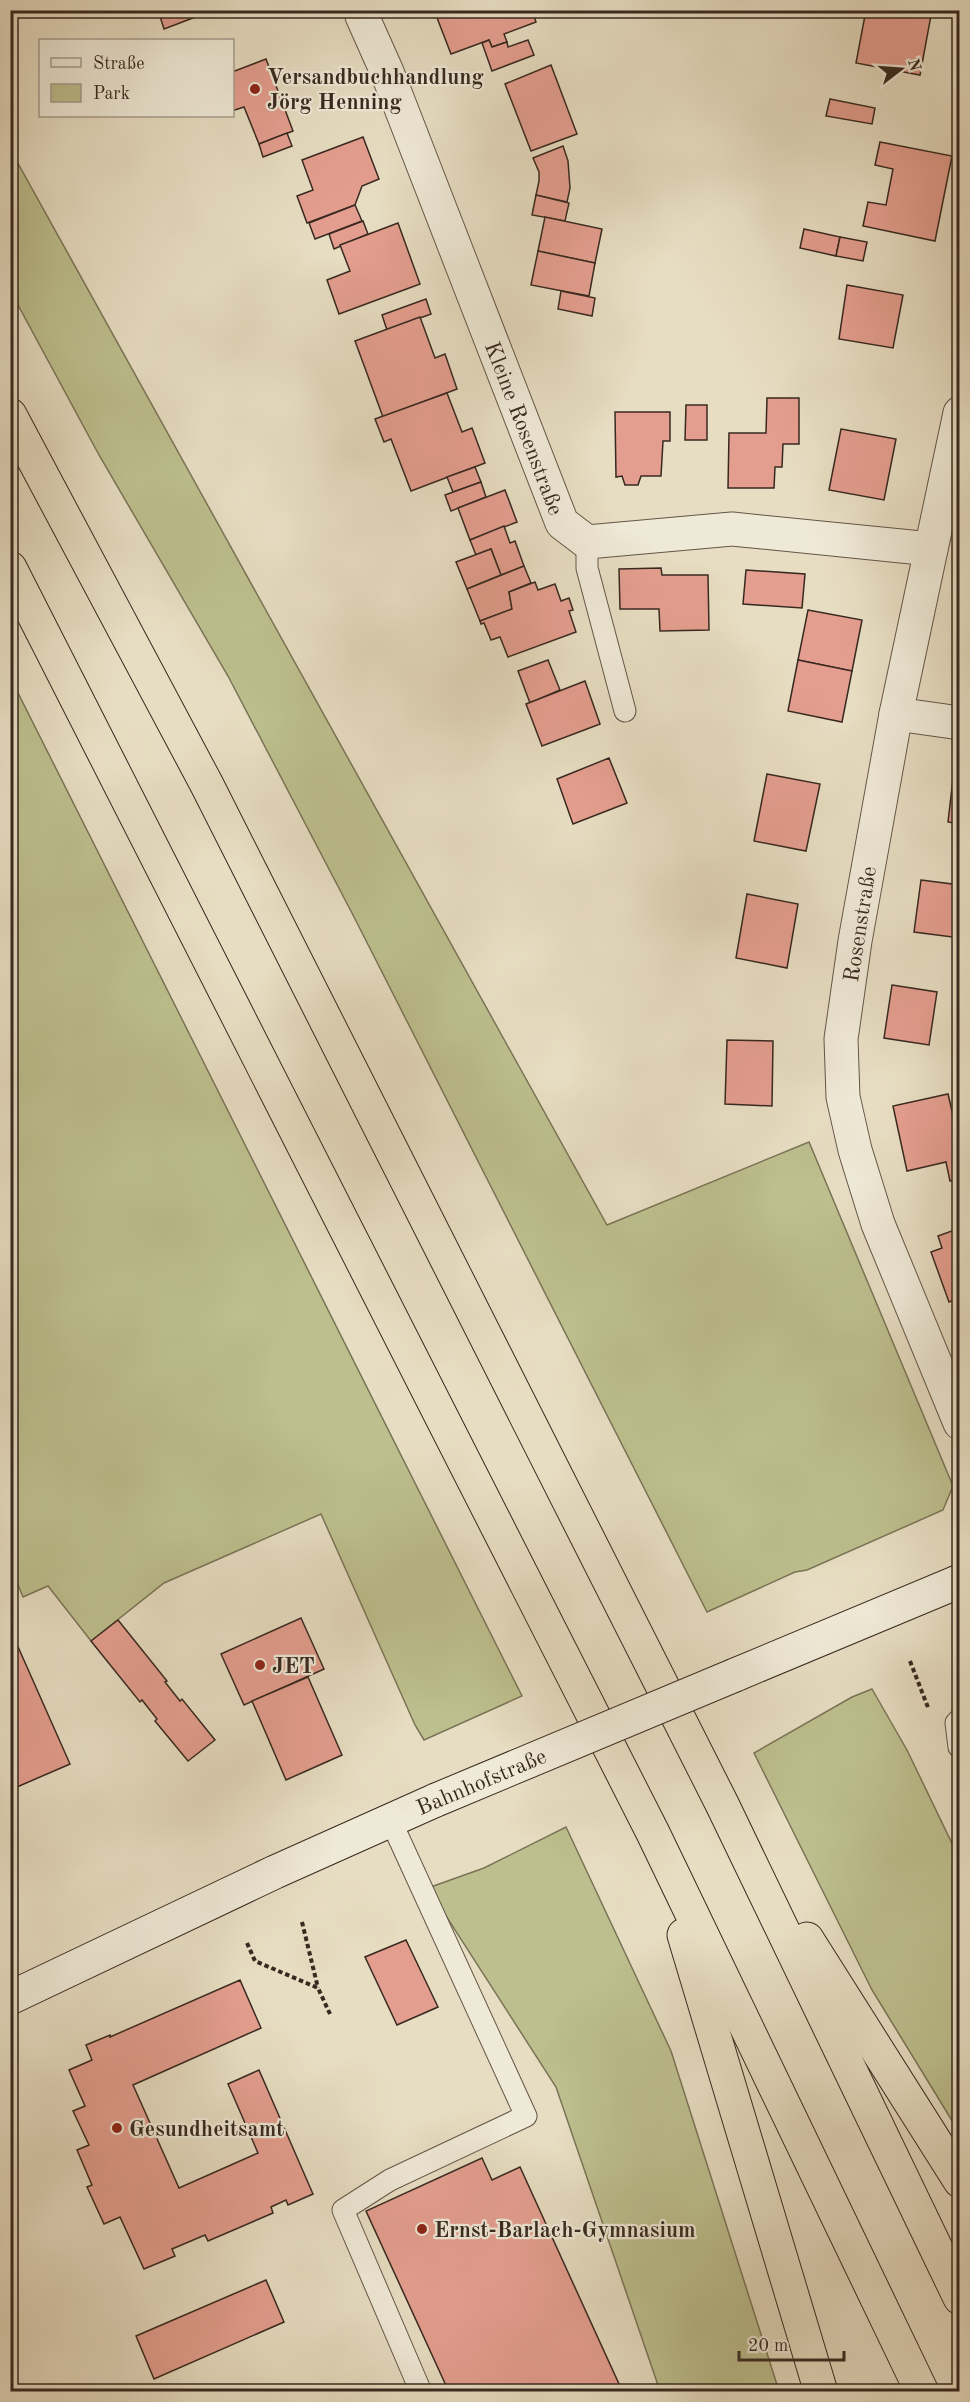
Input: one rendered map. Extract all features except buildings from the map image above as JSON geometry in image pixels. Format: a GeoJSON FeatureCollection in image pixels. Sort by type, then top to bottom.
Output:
{"type":"FeatureCollection","features":[{"type":"Feature","properties":{"kind":"highway"},"geometry":{"type":"LineString","coordinates":[[10,415],[207,785],[722,1804],[960,2298]]}},
{"type":"Feature","properties":{"kind":"highway"},"geometry":{"type":"LineString","coordinates":[[10,568],[653,1833],[922,2391]]}},
{"type":"Feature","properties":{"kind":"highway"},"geometry":{"type":"LineString","coordinates":[[722,1804],[960,2181]]}},
{"type":"Feature","properties":{"kind":"highway"},"geometry":{"type":"LineString","coordinates":[[653,1833],[822,2391]]}},
{"type":"Feature","properties":{"kind":"street","name":"Kleine Rosenstraße"},"geometry":{"type":"LineString","coordinates":[[362,16],[387,72],[562,523],[587,542]]}},
{"type":"Feature","properties":{"kind":"street","name":"Rosenstraße"},"geometry":{"type":"LineString","coordinates":[[960,413],[896,714],[855,941],[841,1039],[843,1097],[855,1150],[878,1224],[960,1423]]}},
{"type":"Feature","properties":{"kind":"street"},"geometry":{"type":"LineString","coordinates":[[587,542],[732,529],[931,549]]}},
{"type":"Feature","properties":{"kind":"street"},"geometry":{"type":"LineString","coordinates":[[896,714],[960,723]]}},
{"type":"Feature","properties":{"kind":"street","name":"Bahnhofstraße"},"geometry":{"type":"LineString","coordinates":[[10,1998],[390,1819],[960,1581]]}},
{"type":"Feature","properties":{"kind":"lane"},"geometry":{"type":"LineString","coordinates":[[587,542],[587,568],[625,711]]}},
{"type":"Feature","properties":{"kind":"lane"},"geometry":{"type":"LineString","coordinates":[[959,1747],[956,1724],[960,1719]]}},
{"type":"Feature","properties":{"kind":"lane"},"geometry":{"type":"LineString","coordinates":[[390,1819],[526,2116],[390,2180],[343,2210],[421,2391]]}},
{"type":"Feature","properties":{"kind":"path"},"geometry":{"type":"LineString","coordinates":[[302,1922],[318,1988],[330,2014]]}},
{"type":"Feature","properties":{"kind":"path"},"geometry":{"type":"LineString","coordinates":[[247,1943],[255,1961],[318,1988]]}},
{"type":"Feature","properties":{"kind":"green space"},"geometry":{"type":"Polygon","coordinates":[[[10,149],[607,1225],[809,1142],[953,1486],[943,1510],[807,1570],[795,1572],[707,1612],[353,915],[228,676],[99,455],[11,292],[10,149]]]}},
{"type":"Feature","properties":{"kind":"green space"},"geometry":{"type":"Polygon","coordinates":[[[10,677],[522,1696],[424,1740],[415,1725],[321,1514],[164,1583],[91,1641],[48,1586],[23,1597],[11,1568],[10,677]]]}},
{"type":"Feature","properties":{"kind":"green space"},"geometry":{"type":"Polygon","coordinates":[[[872,1689],[907,1750],[959,1858],[959,2132],[872,1990],[754,1753],[852,1697],[872,1689]]]}},
{"type":"Feature","properties":{"kind":"green space"},"geometry":{"type":"Polygon","coordinates":[[[566,1827],[671,2051],[779,2391],[660,2391],[556,2087],[428,1888],[484,1868],[566,1827]]]}},
{"type":"Feature","properties":{"kind":"place","name":"Versandbuchhandlung Jörg Henning"},"geometry":{"type":"Point","coordinates":[255,89]}},
{"type":"Feature","properties":{"kind":"place","name":"JET"},"geometry":{"type":"Point","coordinates":[260,1665]}},
{"type":"Feature","properties":{"kind":"place","name":"Gesundheitsamt"},"geometry":{"type":"Point","coordinates":[117,2128]}},
{"type":"Feature","properties":{"kind":"place","name":"Ernst-Barlach-Gymnasium"},"geometry":{"type":"Point","coordinates":[422,2229]}}]}
